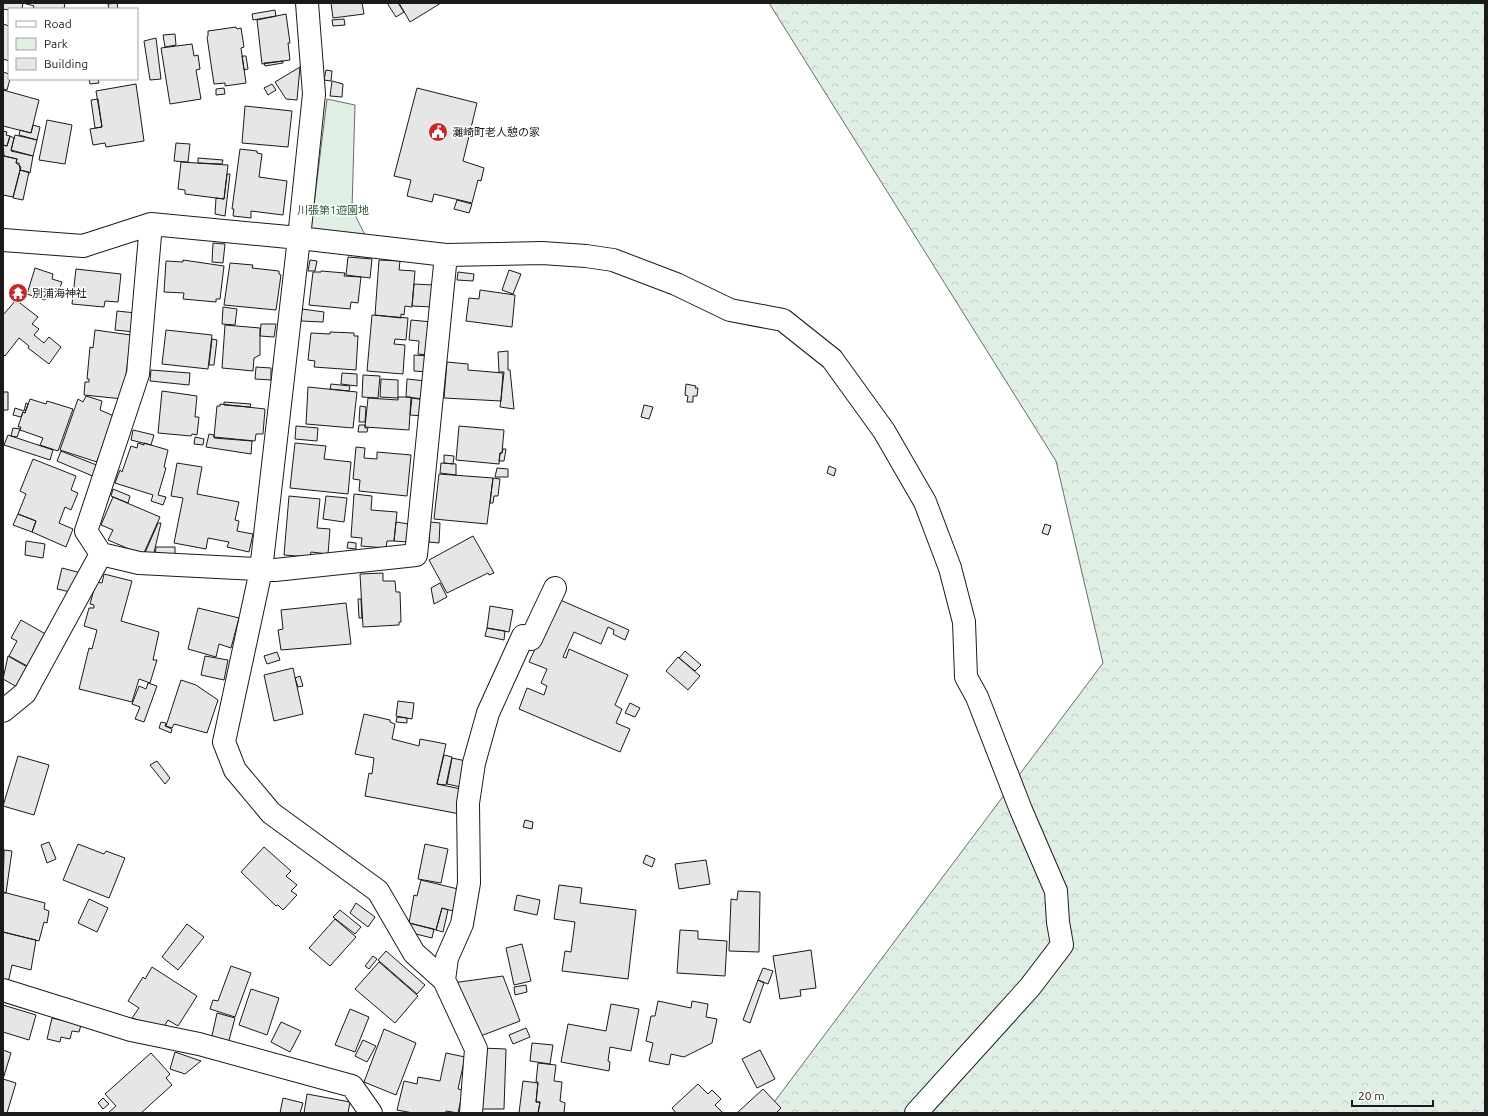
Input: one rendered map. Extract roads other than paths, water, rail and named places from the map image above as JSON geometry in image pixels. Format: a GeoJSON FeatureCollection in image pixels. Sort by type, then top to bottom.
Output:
{"type":"FeatureCollection","features":[{"type":"Feature","properties":{"kind":"street"},"geometry":{"type":"LineString","coordinates":[[306,3],[314,94],[261,570],[224,742],[235,770],[271,813],[378,891],[414,953],[444,980],[476,1049],[471,1113]]}},
{"type":"Feature","properties":{"kind":"street"},"geometry":{"type":"LineString","coordinates":[[150,224],[138,374],[86,531],[101,554],[139,563],[275,570],[416,555],[446,255]]}},
{"type":"Feature","properties":{"kind":"street"},"geometry":{"type":"LineString","coordinates":[[3,240],[83,246],[150,224],[298,238],[446,255],[542,253],[586,256],[613,260],[676,284],[730,310],[783,320],[832,359],[884,431],[925,502],[950,568],[964,622],[966,677],[977,697],[1021,810],[1056,891],[1058,922],[1062,945],[1030,988],[916,1113]]}},
{"type":"Feature","properties":{"kind":"street"},"geometry":{"type":"LineString","coordinates":[[3,711],[25,693],[101,554]]}},
{"type":"Feature","properties":{"kind":"street"},"geometry":{"type":"LineString","coordinates":[[444,980],[447,958],[462,924],[470,883],[468,803],[474,763],[488,713],[523,636],[531,639],[555,588]]}},
{"type":"Feature","properties":{"kind":"street"},"geometry":{"type":"LineString","coordinates":[[3,990],[131,1030],[199,1044],[352,1086],[371,1113]]}},
{"type":"Feature","properties":{"kind":"place","name":"灘崎町老人憩の家"},"geometry":{"type":"Point","coordinates":[438,132]}},
{"type":"Feature","properties":{"kind":"place","name":"別浦海神社"},"geometry":{"type":"Point","coordinates":[18,293]}},
{"type":"Feature","properties":{"kind":"park label","name":"川張第1遊園地"},"geometry":{"type":"Point","coordinates":[333,210]}}]}
